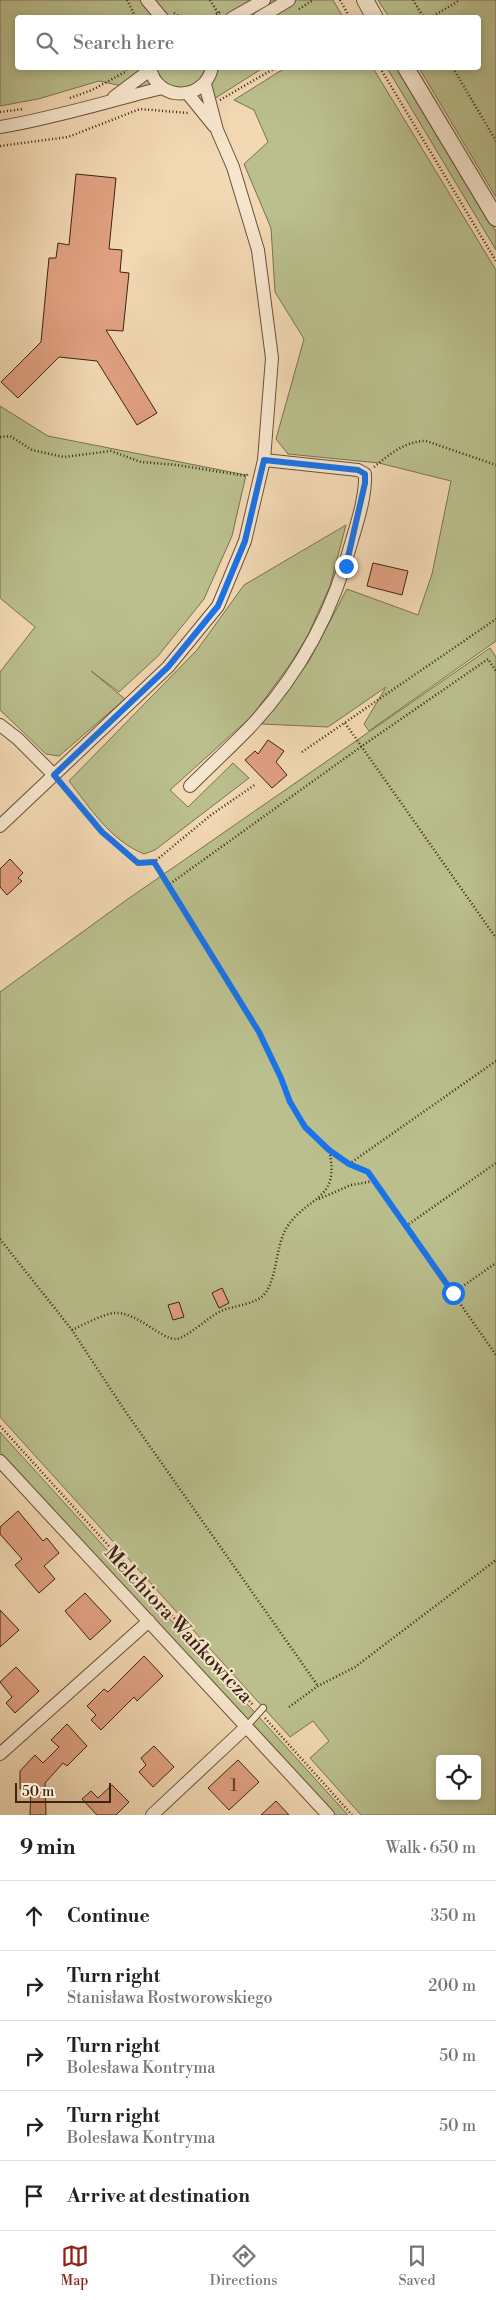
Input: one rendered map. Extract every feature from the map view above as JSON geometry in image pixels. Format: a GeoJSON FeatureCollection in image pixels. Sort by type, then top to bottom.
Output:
{"type":"FeatureCollection","features":[{"type":"Feature","properties":{"kind":"street"},"geometry":{"type":"LineString","coordinates":[[237,15],[264,0]]}},
{"type":"Feature","properties":{"kind":"street"},"geometry":{"type":"LineString","coordinates":[[264,15],[289,0]]}},
{"type":"Feature","properties":{"kind":"street"},"geometry":{"type":"LineString","coordinates":[[365,0],[373,15]]}},
{"type":"Feature","properties":{"kind":"street"},"geometry":{"type":"LineString","coordinates":[[148,2],[167,15]]}},
{"type":"Feature","properties":{"kind":"street"},"geometry":{"type":"LineString","coordinates":[[148,2],[151,15]]}},
{"type":"Feature","properties":{"kind":"street"},"geometry":{"type":"LineString","coordinates":[[110,100],[149,70]]}},
{"type":"Feature","properties":{"kind":"street"},"geometry":{"type":"LineString","coordinates":[[150,70],[157,83],[162,88],[170,92],[188,94],[205,84],[211,70]]}},
{"type":"Feature","properties":{"kind":"street"},"geometry":{"type":"LineString","coordinates":[[407,70],[496,218]]}},
{"type":"Feature","properties":{"kind":"street"},"geometry":{"type":"LineString","coordinates":[[0,826],[168,667],[218,606],[245,541],[264,460],[272,358],[258,250],[233,167],[218,130],[205,84]]}},
{"type":"Feature","properties":{"kind":"street"},"geometry":{"type":"LineString","coordinates":[[0,127],[48,119],[110,100],[162,88]]}},
{"type":"Feature","properties":{"kind":"street"},"geometry":{"type":"LineString","coordinates":[[188,94],[218,130]]}},
{"type":"Feature","properties":{"kind":"street"},"geometry":{"type":"LineString","coordinates":[[190,786],[252,724],[284,685],[312,644],[346,566],[365,483],[365,474],[358,470],[264,460]]}},
{"type":"Feature","properties":{"kind":"street"},"geometry":{"type":"LineString","coordinates":[[0,725],[18,739],[54,775]]}},
{"type":"Feature","properties":{"kind":"street","name":"Melchiora Wańkowicza"},"geometry":{"type":"LineString","coordinates":[[0,1461],[328,1815]]}},
{"type":"Feature","properties":{"kind":"street"},"geometry":{"type":"LineString","coordinates":[[0,1754],[150,1621]]}},
{"type":"Feature","properties":{"kind":"street"},"geometry":{"type":"LineString","coordinates":[[152,1815],[246,1727]]}},
{"type":"Feature","properties":{"kind":"lane"},"geometry":{"type":"LineString","coordinates":[[246,1727],[261,1710]]}},
{"type":"Feature","properties":{"kind":"path"},"geometry":{"type":"LineString","coordinates":[[127,0],[134,15]]}},
{"type":"Feature","properties":{"kind":"path"},"geometry":{"type":"LineString","coordinates":[[210,0],[218,13]]}},
{"type":"Feature","properties":{"kind":"path"},"geometry":{"type":"LineString","coordinates":[[340,0],[348,15]]}},
{"type":"Feature","properties":{"kind":"path"},"geometry":{"type":"LineString","coordinates":[[413,0],[422,15]]}},
{"type":"Feature","properties":{"kind":"path"},"geometry":{"type":"LineString","coordinates":[[435,15],[460,0]]}},
{"type":"Feature","properties":{"kind":"path"},"geometry":{"type":"LineString","coordinates":[[67,99],[92,90],[126,70]]}},
{"type":"Feature","properties":{"kind":"path"},"geometry":{"type":"LineString","coordinates":[[220,91],[219,101],[272,70]]}},
{"type":"Feature","properties":{"kind":"path"},"geometry":{"type":"LineString","coordinates":[[381,70],[496,261]]}},
{"type":"Feature","properties":{"kind":"path"},"geometry":{"type":"LineString","coordinates":[[454,70],[496,141]]}},
{"type":"Feature","properties":{"kind":"path"},"geometry":{"type":"LineString","coordinates":[[0,112],[28,108]]}},
{"type":"Feature","properties":{"kind":"path"},"geometry":{"type":"LineString","coordinates":[[0,146],[68,137],[140,109],[195,113]]}},
{"type":"Feature","properties":{"kind":"path"},"geometry":{"type":"LineString","coordinates":[[0,437],[10,436],[32,450],[64,457],[111,451],[140,462],[177,465],[246,476],[264,460]]}},
{"type":"Feature","properties":{"kind":"path"},"geometry":{"type":"LineString","coordinates":[[365,474],[399,448],[418,441],[426,441],[496,465]]}},
{"type":"Feature","properties":{"kind":"path"},"geometry":{"type":"LineString","coordinates":[[302,752],[496,619]]}},
{"type":"Feature","properties":{"kind":"path"},"geometry":{"type":"LineString","coordinates":[[167,886],[362,746],[488,660],[496,671]]}},
{"type":"Feature","properties":{"kind":"path"},"geometry":{"type":"LineString","coordinates":[[345,723],[496,938]]}},
{"type":"Feature","properties":{"kind":"path"},"geometry":{"type":"LineString","coordinates":[[54,775],[102,832],[138,863],[154,862],[211,815],[256,784]]}},
{"type":"Feature","properties":{"kind":"path"},"geometry":{"type":"LineString","coordinates":[[154,862],[167,886],[259,1032],[295,1110],[305,1127],[329,1150],[349,1164],[368,1172],[496,1355]]}},
{"type":"Feature","properties":{"kind":"path"},"geometry":{"type":"LineString","coordinates":[[349,1164],[496,1061]]}},
{"type":"Feature","properties":{"kind":"path"},"geometry":{"type":"LineString","coordinates":[[72,1330],[114,1312],[143,1320],[170,1338],[178,1339],[204,1320],[221,1311],[260,1298],[269,1286],[282,1239],[288,1227],[319,1199],[332,1177],[333,1167],[329,1150]]}},
{"type":"Feature","properties":{"kind":"path"},"geometry":{"type":"LineString","coordinates":[[406,1226],[496,1163]]}},
{"type":"Feature","properties":{"kind":"path"},"geometry":{"type":"LineString","coordinates":[[319,1199],[351,1185],[374,1181]]}},
{"type":"Feature","properties":{"kind":"path"},"geometry":{"type":"LineString","coordinates":[[0,1239],[72,1330],[123,1408],[318,1686]]}},
{"type":"Feature","properties":{"kind":"path"},"geometry":{"type":"LineString","coordinates":[[453,1293],[496,1263]]}},
{"type":"Feature","properties":{"kind":"path"},"geometry":{"type":"LineString","coordinates":[[0,1426],[261,1710],[352,1815]]}},
{"type":"Feature","properties":{"kind":"path"},"geometry":{"type":"LineString","coordinates":[[289,1707],[318,1686],[355,1667],[496,1560]]}},
{"type":"Feature","properties":{"kind":"green space"},"geometry":{"type":"Polygon","coordinates":[[[0,0],[333,0],[342,15],[15,15],[15,70],[260,70],[206,104],[99,81],[38,99],[0,106],[0,0]]]}},
{"type":"Feature","properties":{"kind":"green space"},"geometry":{"type":"Polygon","coordinates":[[[378,0],[496,0],[496,197],[420,70],[481,70],[481,15],[388,15],[378,0]]]}},
{"type":"Feature","properties":{"kind":"green space"},"geometry":{"type":"Polygon","coordinates":[[[282,70],[374,70],[496,270],[496,641],[369,731],[364,724],[386,687],[328,727],[262,724],[309,661],[347,589],[418,615],[432,574],[451,481],[379,463],[288,454],[276,439],[304,339],[275,292],[271,228],[244,164],[268,142],[254,110],[234,100],[282,70]]]}},
{"type":"Feature","properties":{"kind":"green space"},"geometry":{"type":"Polygon","coordinates":[[[388,70],[399,70],[496,231],[496,250],[388,70]]]}},
{"type":"Feature","properties":{"kind":"green space"},"geometry":{"type":"Polygon","coordinates":[[[0,406],[48,436],[246,475],[232,536],[204,599],[158,656],[119,692],[91,671],[125,699],[59,756],[46,754],[0,710],[0,672],[35,627],[0,598],[0,406]]]}},
{"type":"Feature","properties":{"kind":"green space"},"geometry":{"type":"Polygon","coordinates":[[[346,525],[330,586],[308,635],[291,663],[252,716],[170,790],[188,807],[233,763],[249,778],[155,850],[144,854],[121,841],[93,813],[69,781],[197,650],[244,585],[346,525]]]}},
{"type":"Feature","properties":{"kind":"green space"},"geometry":{"type":"Polygon","coordinates":[[[490,648],[496,657],[496,1815],[361,1815],[310,1758],[329,1741],[313,1721],[290,1737],[0,1417],[0,992],[125,901],[490,648]]]}},
{"type":"Feature","properties":{"kind":"green space"},"geometry":{"type":"Polygon","coordinates":[[[0,1432],[348,1815],[335,1815],[0,1452],[0,1432]]]}},
{"type":"Feature","properties":{"kind":"building"},"geometry":{"type":"Polygon","coordinates":[[[76,174],[116,178],[109,249],[122,250],[120,272],[129,273],[123,331],[106,330],[157,413],[137,425],[97,361],[59,357],[18,398],[1,382],[41,342],[49,258],[56,258],[58,243],[69,245],[76,174]]]}},
{"type":"Feature","properties":{"kind":"building"},"geometry":{"type":"Polygon","coordinates":[[[373,563],[408,571],[402,595],[367,586],[373,563]]]}},
{"type":"Feature","properties":{"kind":"building"},"geometry":{"type":"Polygon","coordinates":[[[268,740],[284,751],[276,762],[287,775],[272,788],[245,760],[255,751],[258,754],[268,740]]]}},
{"type":"Feature","properties":{"kind":"building"},"geometry":{"type":"Polygon","coordinates":[[[10,859],[23,873],[18,878],[22,881],[7,895],[0,887],[0,869],[10,859]]]}},
{"type":"Feature","properties":{"kind":"building"},"geometry":{"type":"Polygon","coordinates":[[[222,1288],[229,1303],[219,1308],[212,1293],[222,1288]]]}},
{"type":"Feature","properties":{"kind":"building"},"geometry":{"type":"Polygon","coordinates":[[[179,1302],[184,1317],[173,1320],[168,1305],[179,1302]]]}},
{"type":"Feature","properties":{"kind":"building"},"geometry":{"type":"Polygon","coordinates":[[[18,1511],[43,1541],[47,1538],[59,1553],[44,1566],[55,1579],[39,1593],[15,1565],[22,1559],[0,1534],[0,1527],[18,1511]]]}},
{"type":"Feature","properties":{"kind":"building"},"geometry":{"type":"Polygon","coordinates":[[[85,1593],[111,1621],[90,1640],[65,1611],[85,1593]]]}},
{"type":"Feature","properties":{"kind":"building"},"geometry":{"type":"Polygon","coordinates":[[[0,1610],[19,1630],[0,1647],[0,1610]]]}},
{"type":"Feature","properties":{"kind":"building"},"geometry":{"type":"Polygon","coordinates":[[[144,1656],[163,1676],[137,1701],[134,1697],[101,1730],[91,1720],[96,1715],[87,1706],[104,1689],[108,1692],[144,1656]]]}},
{"type":"Feature","properties":{"kind":"building"},"geometry":{"type":"Polygon","coordinates":[[[16,1667],[39,1691],[15,1713],[6,1703],[12,1697],[0,1682],[16,1667]]]}},
{"type":"Feature","properties":{"kind":"building"},"geometry":{"type":"Polygon","coordinates":[[[67,1724],[87,1746],[67,1766],[63,1763],[45,1783],[46,1815],[30,1815],[31,1788],[20,1789],[20,1771],[35,1755],[43,1763],[59,1747],[51,1740],[67,1724]]]}},
{"type":"Feature","properties":{"kind":"building"},"geometry":{"type":"Polygon","coordinates":[[[154,1746],[174,1767],[153,1787],[139,1772],[146,1765],[141,1758],[154,1746]]]}},
{"type":"Feature","properties":{"kind":"building"},"geometry":{"type":"Polygon","coordinates":[[[238,1760],[259,1782],[229,1810],[208,1788],[238,1760]]]}},
{"type":"Feature","properties":{"kind":"building"},"geometry":{"type":"Polygon","coordinates":[[[112,1785],[129,1802],[116,1815],[97,1815],[82,1799],[91,1791],[98,1798],[112,1785]]]}},
{"type":"Feature","properties":{"kind":"building"},"geometry":{"type":"Polygon","coordinates":[[[276,1801],[289,1815],[261,1815],[276,1801]]]}},
{"type":"Feature","properties":{"kind":"route"},"geometry":{"type":"LineString","coordinates":[[346,566],[365,483],[365,474],[358,470],[264,460],[245,541],[218,606],[168,667],[54,775],[102,832],[138,863],[154,862],[167,886],[259,1032],[290,1102],[305,1127],[329,1150],[349,1164],[360,1167],[368,1172],[453,1293]]}}]}
